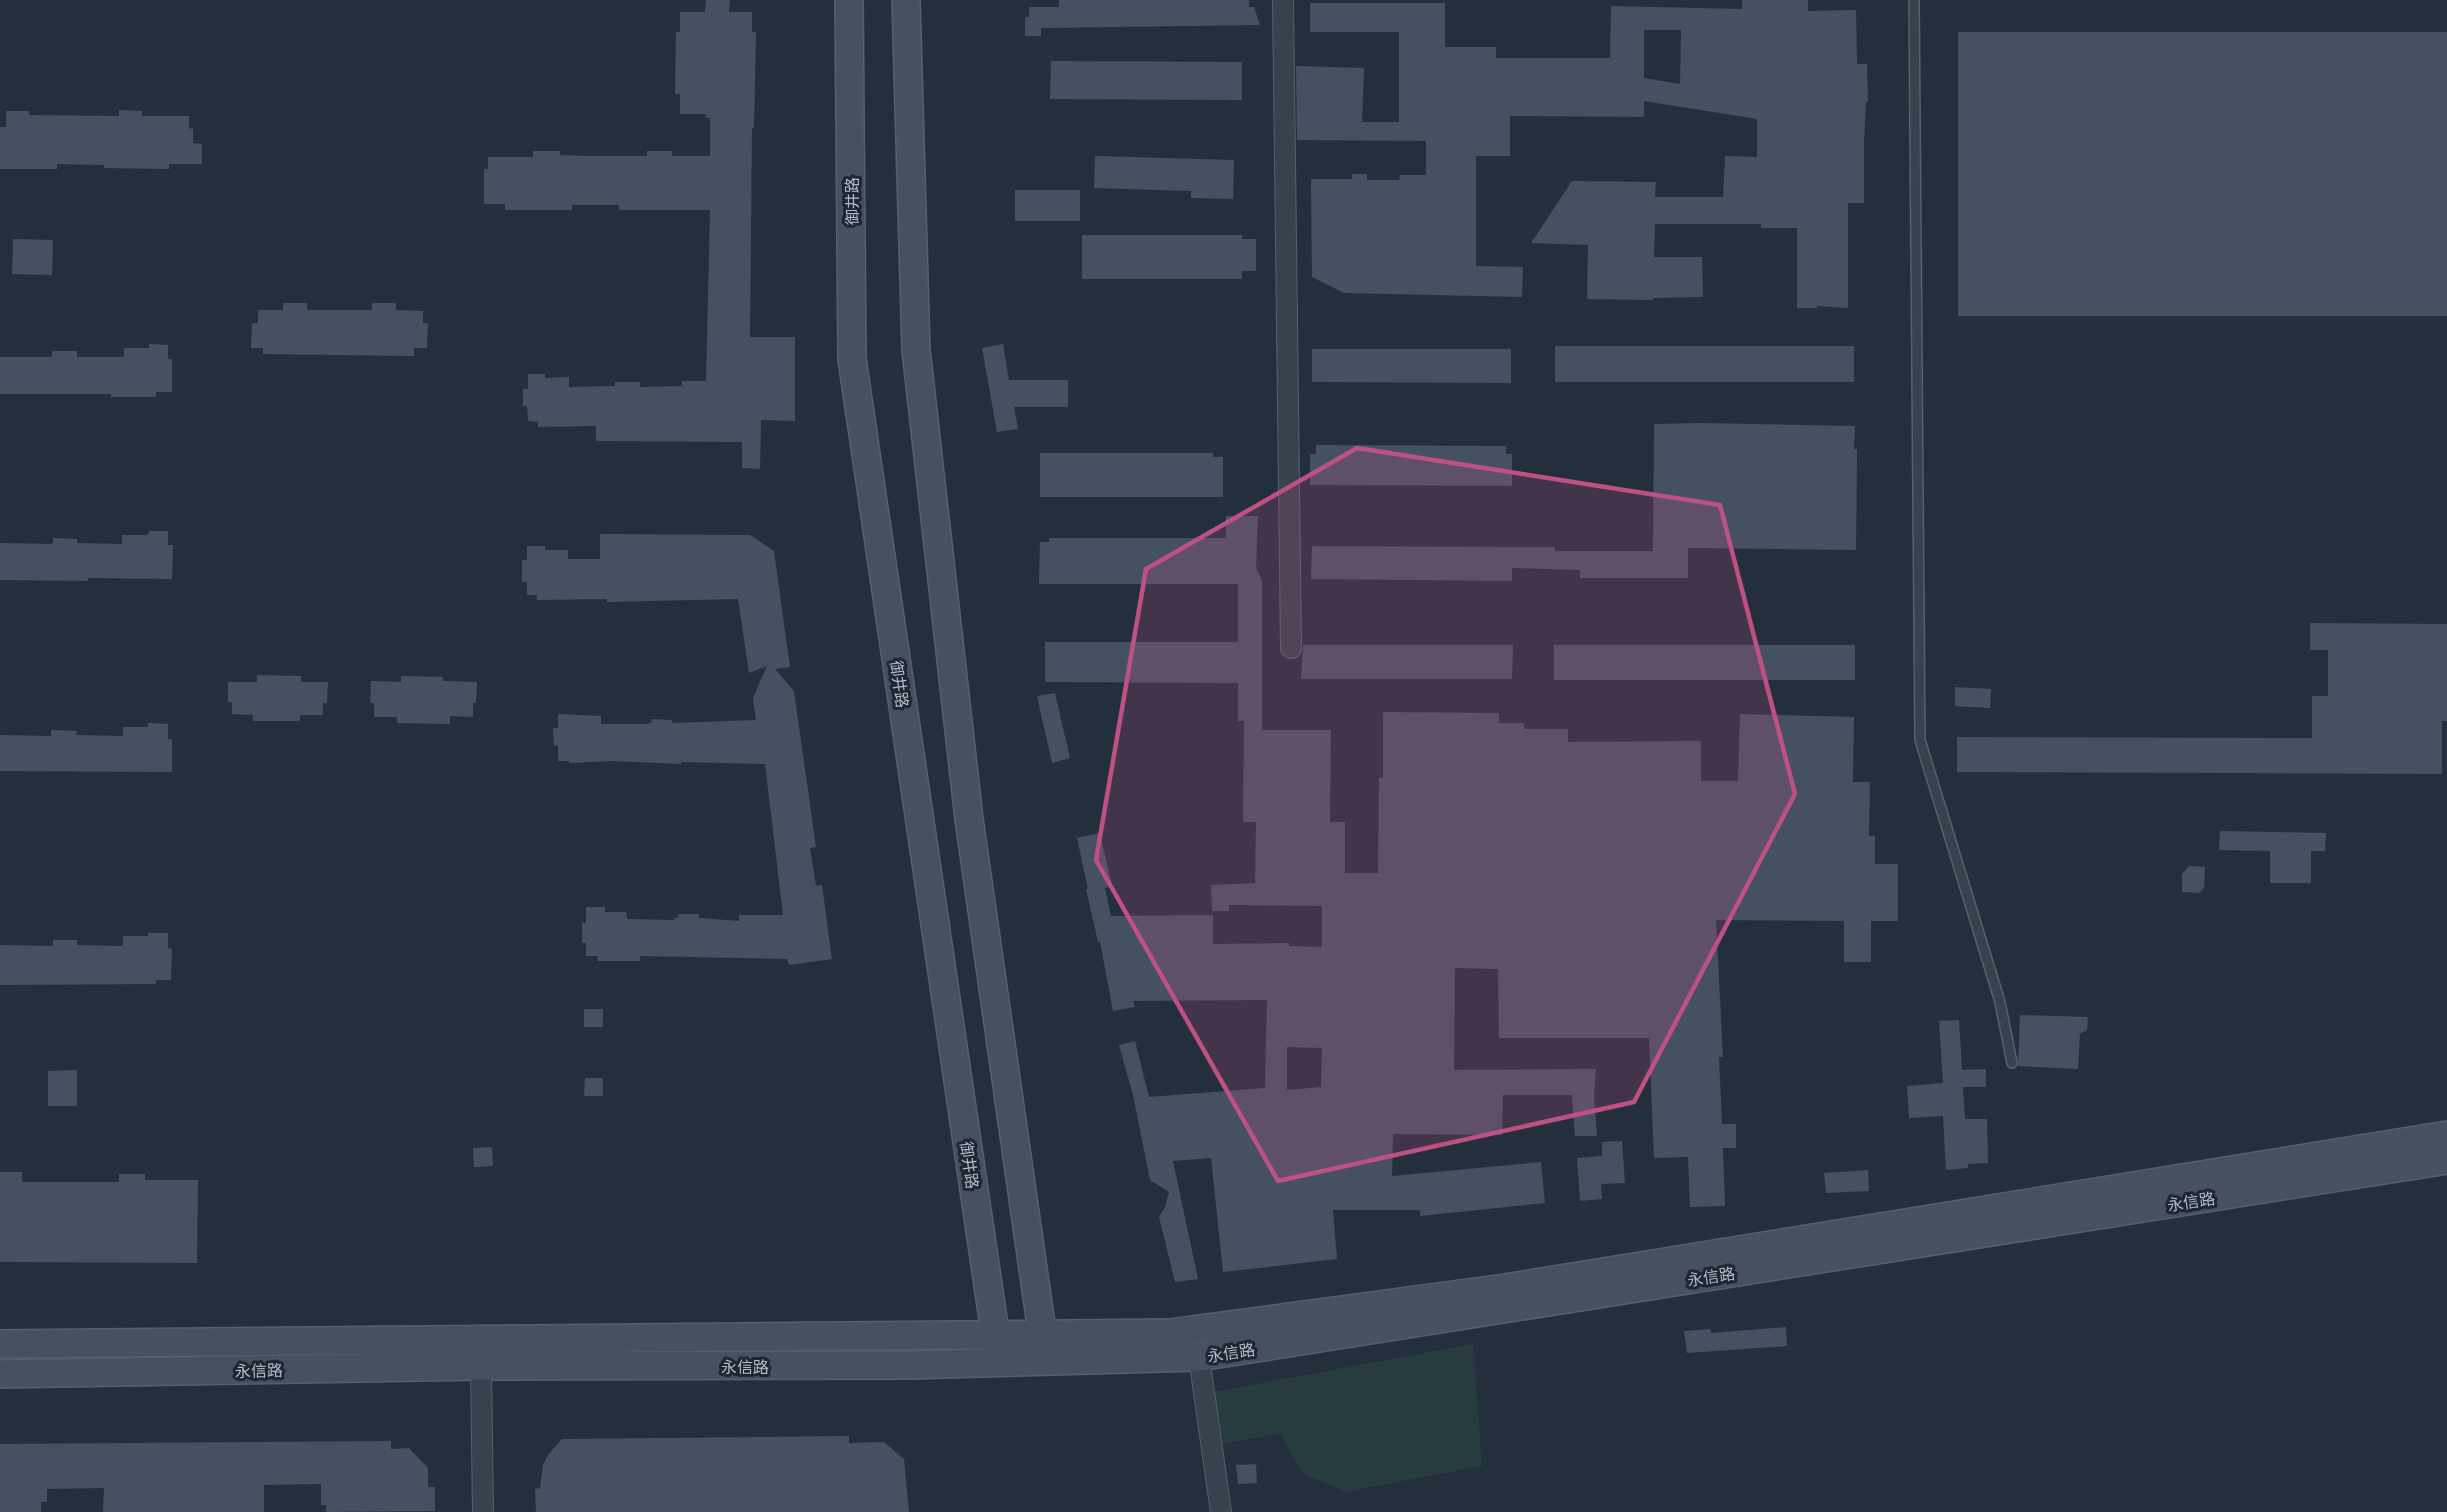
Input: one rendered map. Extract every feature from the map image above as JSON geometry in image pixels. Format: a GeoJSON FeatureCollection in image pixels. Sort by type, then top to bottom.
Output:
{"type":"FeatureCollection","features":[{"type":"Feature","properties":{"kind":"street","name":"御井路"},"geometry":{"type":"LineString","coordinates":[[849,0],[852,359],[999,1364]]}},
{"type":"Feature","properties":{"kind":"street"},"geometry":{"type":"LineString","coordinates":[[906,0],[916,350],[969,819],[1047,1363]]}},
{"type":"Feature","properties":{"kind":"street"},"geometry":{"type":"LineString","coordinates":[[1283,0],[1291,648]]}},
{"type":"Feature","properties":{"kind":"street","name":"永信路"},"geometry":{"type":"LineString","coordinates":[[0,1344],[1170,1334],[1505,1288],[2447,1135]]}},
{"type":"Feature","properties":{"kind":"street","name":"永信路"},"geometry":{"type":"LineString","coordinates":[[0,1374],[481,1366],[999,1364],[1199,1357],[2447,1160]]}},
{"type":"Feature","properties":{"kind":"street"},"geometry":{"type":"LineString","coordinates":[[1199,1357],[1221,1512]]}},
{"type":"Feature","properties":{"kind":"street"},"geometry":{"type":"LineString","coordinates":[[481,1366],[483,1512]]}},
{"type":"Feature","properties":{"kind":"lane"},"geometry":{"type":"LineString","coordinates":[[1914,0],[1920,740],[2000,1002],[2012,1063]]}},
{"type":"Feature","properties":{"kind":"highlighted area"},"geometry":{"type":"Polygon","coordinates":[[[1357,448],[1720,505],[1795,794],[1634,1102],[1278,1181],[1096,860],[1146,569],[1357,448]]]}},
{"type":"Feature","properties":{"kind":"green space"},"geometry":{"type":"Polygon","coordinates":[[[1473,1344],[1482,1466],[1345,1492],[1302,1473],[1280,1433],[1223,1444],[1213,1392],[1473,1344]]]}},
{"type":"Feature","properties":{"kind":"building"},"geometry":{"type":"Polygon","coordinates":[[[706,0],[730,0],[729,12],[752,12],[752,32],[756,32],[754,128],[752,128],[750,337],[795,337],[795,421],[761,420],[760,469],[742,468],[742,442],[596,441],[596,426],[538,427],[538,422],[528,421],[527,406],[523,406],[523,389],[528,389],[528,374],[545,374],[545,378],[569,377],[569,387],[615,386],[615,382],[640,382],[640,387],[682,386],[682,381],[706,381],[710,210],[619,210],[619,205],[572,205],[572,210],[505,210],[505,204],[484,204],[484,169],[488,169],[488,157],[533,157],[533,151],[560,151],[560,155],[647,156],[647,151],[672,151],[672,156],[710,156],[710,118],[706,118],[706,114],[680,114],[680,94],[675,94],[676,32],[680,32],[680,12],[705,12],[706,0]]]}},
{"type":"Feature","properties":{"kind":"building"},"geometry":{"type":"Polygon","coordinates":[[[1059,0],[1249,0],[1249,7],[1254,7],[1260,25],[1041,28],[1041,36],[1025,36],[1025,17],[1029,17],[1029,7],[1059,7],[1059,0]]]}},
{"type":"Feature","properties":{"kind":"building"},"geometry":{"type":"Polygon","coordinates":[[[1742,0],[1808,0],[1808,11],[1856,10],[1857,64],[1867,64],[1868,101],[1866,102],[1864,141],[1864,203],[1848,203],[1848,308],[1817,306],[1817,308],[1797,308],[1797,228],[1761,228],[1761,224],[1655,224],[1654,257],[1702,257],[1703,297],[1653,298],[1653,300],[1587,299],[1588,245],[1531,243],[1572,181],[1656,182],[1655,197],[1723,197],[1725,156],[1757,157],[1757,119],[1644,101],[1644,117],[1510,116],[1510,156],[1476,156],[1476,266],[1523,267],[1522,297],[1344,293],[1312,277],[1311,179],[1352,179],[1352,174],[1367,174],[1367,180],[1399,180],[1400,175],[1426,175],[1426,141],[1297,140],[1296,66],[1364,68],[1362,122],[1399,122],[1399,32],[1310,32],[1310,3],[1445,3],[1445,47],[1496,47],[1496,58],[1610,58],[1611,6],[1742,9],[1742,0]],[[1644,30],[1644,78],[1680,84],[1681,30],[1644,30]]]}},
{"type":"Feature","properties":{"kind":"building"},"geometry":{"type":"Polygon","coordinates":[[[1958,32],[2447,32],[2447,316],[1958,316],[1958,32]]]}},
{"type":"Feature","properties":{"kind":"building"},"geometry":{"type":"Polygon","coordinates":[[[1051,61],[1242,62],[1242,100],[1050,99],[1051,61]]]}},
{"type":"Feature","properties":{"kind":"building"},"geometry":{"type":"Polygon","coordinates":[[[119,110],[142,111],[142,116],[189,116],[189,128],[193,129],[193,143],[202,144],[202,164],[169,164],[169,169],[104,168],[104,165],[57,164],[57,169],[0,169],[0,127],[6,127],[6,111],[29,111],[29,115],[119,116],[119,110]]]}},
{"type":"Feature","properties":{"kind":"building"},"geometry":{"type":"Polygon","coordinates":[[[1095,156],[1234,160],[1233,199],[1191,198],[1191,191],[1094,188],[1095,156]]]}},
{"type":"Feature","properties":{"kind":"building"},"geometry":{"type":"Polygon","coordinates":[[[1015,190],[1080,190],[1080,221],[1015,221],[1015,190]]]}},
{"type":"Feature","properties":{"kind":"building"},"geometry":{"type":"Polygon","coordinates":[[[1082,235],[1242,235],[1242,239],[1256,239],[1256,271],[1242,271],[1242,279],[1082,279],[1082,235]]]}},
{"type":"Feature","properties":{"kind":"building"},"geometry":{"type":"Polygon","coordinates":[[[13,239],[53,240],[52,275],[12,274],[13,239]]]}},
{"type":"Feature","properties":{"kind":"building"},"geometry":{"type":"Polygon","coordinates":[[[283,303],[307,303],[307,310],[372,310],[372,303],[396,303],[396,310],[423,311],[423,323],[428,323],[427,348],[414,348],[414,356],[263,354],[263,348],[251,348],[252,323],[258,323],[258,310],[283,310],[283,303]]]}},
{"type":"Feature","properties":{"kind":"building"},"geometry":{"type":"Polygon","coordinates":[[[149,344],[168,345],[168,359],[172,359],[172,392],[156,392],[156,397],[111,397],[111,394],[0,394],[0,357],[52,357],[52,351],[77,351],[77,357],[124,357],[124,348],[149,348],[149,344]]]}},
{"type":"Feature","properties":{"kind":"building"},"geometry":{"type":"Polygon","coordinates":[[[1003,344],[1009,380],[1068,380],[1068,407],[1014,407],[1018,429],[997,432],[982,348],[1003,344]]]}},
{"type":"Feature","properties":{"kind":"building"},"geometry":{"type":"Polygon","coordinates":[[[1555,346],[1854,346],[1854,382],[1555,382],[1555,346]]]}},
{"type":"Feature","properties":{"kind":"building"},"geometry":{"type":"Polygon","coordinates":[[[1312,349],[1511,349],[1511,383],[1312,382],[1312,349]]]}},
{"type":"Feature","properties":{"kind":"building"},"geometry":{"type":"Polygon","coordinates":[[[1654,424],[1855,426],[1854,449],[1857,449],[1856,550],[1688,548],[1688,578],[1580,578],[1580,570],[1512,568],[1512,581],[1311,579],[1312,546],[1555,547],[1555,551],[1653,551],[1654,424]]]}},
{"type":"Feature","properties":{"kind":"building"},"geometry":{"type":"Polygon","coordinates":[[[1316,445],[1506,446],[1506,454],[1512,454],[1512,486],[1310,485],[1310,454],[1316,454],[1316,445]]]}},
{"type":"Feature","properties":{"kind":"building"},"geometry":{"type":"Polygon","coordinates":[[[1040,453],[1213,453],[1213,457],[1223,457],[1223,497],[1040,497],[1040,453]]]}},
{"type":"Feature","properties":{"kind":"building"},"geometry":{"type":"Polygon","coordinates":[[[1226,516],[1258,516],[1256,568],[1262,580],[1262,730],[1331,730],[1330,822],[1345,822],[1345,873],[1378,873],[1379,778],[1383,778],[1383,712],[1499,713],[1499,723],[1524,723],[1524,729],[1568,729],[1568,742],[1701,741],[1701,781],[1738,781],[1740,714],[1854,717],[1853,782],[1870,782],[1869,836],[1875,836],[1875,864],[1898,864],[1898,921],[1871,921],[1871,962],[1844,962],[1844,921],[1716,920],[1723,1057],[1719,1057],[1722,1124],[1736,1124],[1736,1148],[1723,1148],[1725,1206],[1690,1207],[1688,1157],[1654,1158],[1649,1038],[1499,1038],[1498,969],[1455,968],[1454,1070],[1596,1069],[1594,1096],[1597,1136],[1575,1136],[1572,1095],[1503,1095],[1502,1135],[1393,1134],[1392,1176],[1541,1162],[1545,1203],[1420,1216],[1420,1210],[1333,1210],[1337,1259],[1223,1272],[1211,1158],[1173,1161],[1198,1279],[1175,1282],[1159,1217],[1165,1207],[1169,1192],[1150,1180],[1133,1095],[1119,1045],[1135,1041],[1149,1097],[1265,1088],[1267,1000],[1133,1001],[1135,1007],[1113,1011],[1077,838],[1100,833],[1112,886],[1105,888],[1111,916],[1213,915],[1213,944],[1289,943],[1289,946],[1322,947],[1322,906],[1229,905],[1229,911],[1212,911],[1211,885],[1255,883],[1256,822],[1243,822],[1244,721],[1238,721],[1238,683],[1045,682],[1045,642],[1238,642],[1238,584],[1039,584],[1040,542],[1049,542],[1049,538],[1226,538],[1226,516]],[[1287,1047],[1287,1090],[1321,1087],[1322,1048],[1287,1047]]]}},
{"type":"Feature","properties":{"kind":"building"},"geometry":{"type":"Polygon","coordinates":[[[149,531],[168,531],[168,545],[173,545],[172,579],[0,580],[0,543],[53,544],[53,538],[77,539],[77,543],[122,544],[122,535],[148,535],[149,531]]]}},
{"type":"Feature","properties":{"kind":"building"},"geometry":{"type":"Polygon","coordinates":[[[600,534],[750,535],[774,551],[790,667],[775,669],[794,691],[816,847],[810,848],[816,886],[822,885],[832,959],[789,965],[787,959],[640,956],[640,961],[597,961],[598,956],[586,956],[586,943],[582,943],[582,922],[586,923],[586,907],[605,907],[605,912],[626,912],[627,919],[674,920],[678,918],[678,914],[699,914],[699,918],[739,921],[739,915],[783,915],[765,764],[612,761],[569,763],[569,761],[558,761],[558,745],[554,746],[553,728],[558,728],[558,714],[601,716],[601,724],[646,724],[652,722],[651,719],[672,720],[672,723],[756,720],[753,698],[767,666],[749,673],[738,599],[607,602],[607,599],[537,600],[537,595],[527,595],[527,582],[522,582],[522,560],[527,560],[527,546],[545,546],[545,550],[568,550],[568,559],[600,559],[600,534]]]}},
{"type":"Feature","properties":{"kind":"building"},"geometry":{"type":"Polygon","coordinates":[[[2310,623],[2447,624],[2447,721],[2442,721],[2442,774],[1957,772],[1957,737],[2312,738],[2312,696],[2328,696],[2328,650],[2310,650],[2310,623]]]}},
{"type":"Feature","properties":{"kind":"building"},"geometry":{"type":"Polygon","coordinates":[[[1303,645],[1513,645],[1512,679],[1301,679],[1303,645]]]}},
{"type":"Feature","properties":{"kind":"building"},"geometry":{"type":"Polygon","coordinates":[[[1554,645],[1855,645],[1855,680],[1554,680],[1554,645]]]}},
{"type":"Feature","properties":{"kind":"building"},"geometry":{"type":"Polygon","coordinates":[[[257,675],[301,676],[301,682],[328,682],[327,703],[323,703],[323,715],[300,715],[300,721],[253,721],[253,715],[232,714],[232,702],[228,702],[228,682],[257,682],[257,675]]]}},
{"type":"Feature","properties":{"kind":"building"},"geometry":{"type":"Polygon","coordinates":[[[401,676],[443,677],[443,681],[477,682],[473,717],[450,716],[450,724],[397,723],[397,717],[374,717],[374,703],[370,703],[371,681],[401,682],[401,676]]]}},
{"type":"Feature","properties":{"kind":"building"},"geometry":{"type":"Polygon","coordinates":[[[1955,687],[1991,689],[1990,708],[1955,706],[1955,687]]]}},
{"type":"Feature","properties":{"kind":"building"},"geometry":{"type":"Polygon","coordinates":[[[1055,693],[1070,758],[1052,763],[1037,696],[1055,693]]]}},
{"type":"Feature","properties":{"kind":"building"},"geometry":{"type":"Polygon","coordinates":[[[148,723],[168,724],[168,739],[172,739],[172,772],[0,771],[0,735],[51,736],[51,730],[77,731],[76,735],[123,736],[123,727],[148,727],[148,723]]]}},
{"type":"Feature","properties":{"kind":"building"},"geometry":{"type":"Polygon","coordinates":[[[2220,831],[2326,833],[2325,851],[2311,851],[2311,883],[2270,883],[2270,851],[2219,850],[2220,831]]]}},
{"type":"Feature","properties":{"kind":"building"},"geometry":{"type":"Polygon","coordinates":[[[2189,866],[2205,867],[2204,888],[2199,893],[2182,892],[2182,874],[2189,866]]]}},
{"type":"Feature","properties":{"kind":"building"},"geometry":{"type":"Polygon","coordinates":[[[148,933],[168,933],[168,948],[172,949],[171,980],[156,980],[156,984],[0,985],[0,945],[53,946],[53,940],[77,940],[77,945],[123,946],[123,936],[148,936],[148,933]]]}},
{"type":"Feature","properties":{"kind":"building"},"geometry":{"type":"Polygon","coordinates":[[[584,1009],[603,1009],[603,1027],[584,1027],[584,1009]]]}},
{"type":"Feature","properties":{"kind":"building"},"geometry":{"type":"Polygon","coordinates":[[[2020,1015],[2088,1017],[2087,1030],[2080,1034],[2078,1069],[2018,1066],[2020,1015]]]}},
{"type":"Feature","properties":{"kind":"building"},"geometry":{"type":"Polygon","coordinates":[[[1959,1020],[1962,1070],[1986,1069],[1986,1087],[1963,1087],[1965,1119],[1987,1119],[1988,1163],[1968,1164],[1968,1168],[1946,1170],[1943,1116],[1909,1118],[1907,1086],[1943,1083],[1939,1021],[1959,1020]]]}},
{"type":"Feature","properties":{"kind":"building"},"geometry":{"type":"Polygon","coordinates":[[[77,1070],[77,1106],[48,1106],[48,1071],[77,1070]]]}},
{"type":"Feature","properties":{"kind":"building"},"geometry":{"type":"Polygon","coordinates":[[[585,1078],[603,1078],[603,1096],[584,1096],[585,1078]]]}},
{"type":"Feature","properties":{"kind":"building"},"geometry":{"type":"Polygon","coordinates":[[[1622,1141],[1625,1183],[1601,1184],[1602,1199],[1580,1201],[1577,1158],[1602,1156],[1602,1142],[1622,1141]]]}},
{"type":"Feature","properties":{"kind":"building"},"geometry":{"type":"Polygon","coordinates":[[[492,1147],[493,1166],[474,1167],[473,1148],[492,1147]]]}},
{"type":"Feature","properties":{"kind":"building"},"geometry":{"type":"Polygon","coordinates":[[[1868,1170],[1869,1191],[1826,1193],[1824,1173],[1868,1170]]]}},
{"type":"Feature","properties":{"kind":"building"},"geometry":{"type":"Polygon","coordinates":[[[0,1172],[22,1172],[22,1182],[119,1182],[119,1174],[145,1174],[145,1180],[198,1180],[197,1263],[0,1262],[0,1172]]]}},
{"type":"Feature","properties":{"kind":"building"},"geometry":{"type":"Polygon","coordinates":[[[1786,1327],[1787,1346],[1687,1353],[1684,1331],[1710,1329],[1711,1333],[1786,1327]]]}},
{"type":"Feature","properties":{"kind":"building"},"geometry":{"type":"Polygon","coordinates":[[[849,1436],[849,1443],[884,1442],[904,1459],[909,1512],[536,1512],[535,1489],[540,1488],[543,1465],[548,1455],[562,1439],[849,1436]]]}},
{"type":"Feature","properties":{"kind":"building"},"geometry":{"type":"Polygon","coordinates":[[[391,1441],[391,1449],[409,1448],[428,1468],[428,1487],[435,1487],[435,1511],[326,1512],[326,1505],[321,1505],[321,1484],[264,1485],[264,1512],[103,1512],[104,1488],[47,1489],[47,1502],[41,1502],[41,1512],[0,1512],[0,1444],[391,1441]]]}},
{"type":"Feature","properties":{"kind":"building"},"geometry":{"type":"Polygon","coordinates":[[[1256,1464],[1257,1483],[1238,1484],[1236,1465],[1256,1464]]]}}]}
